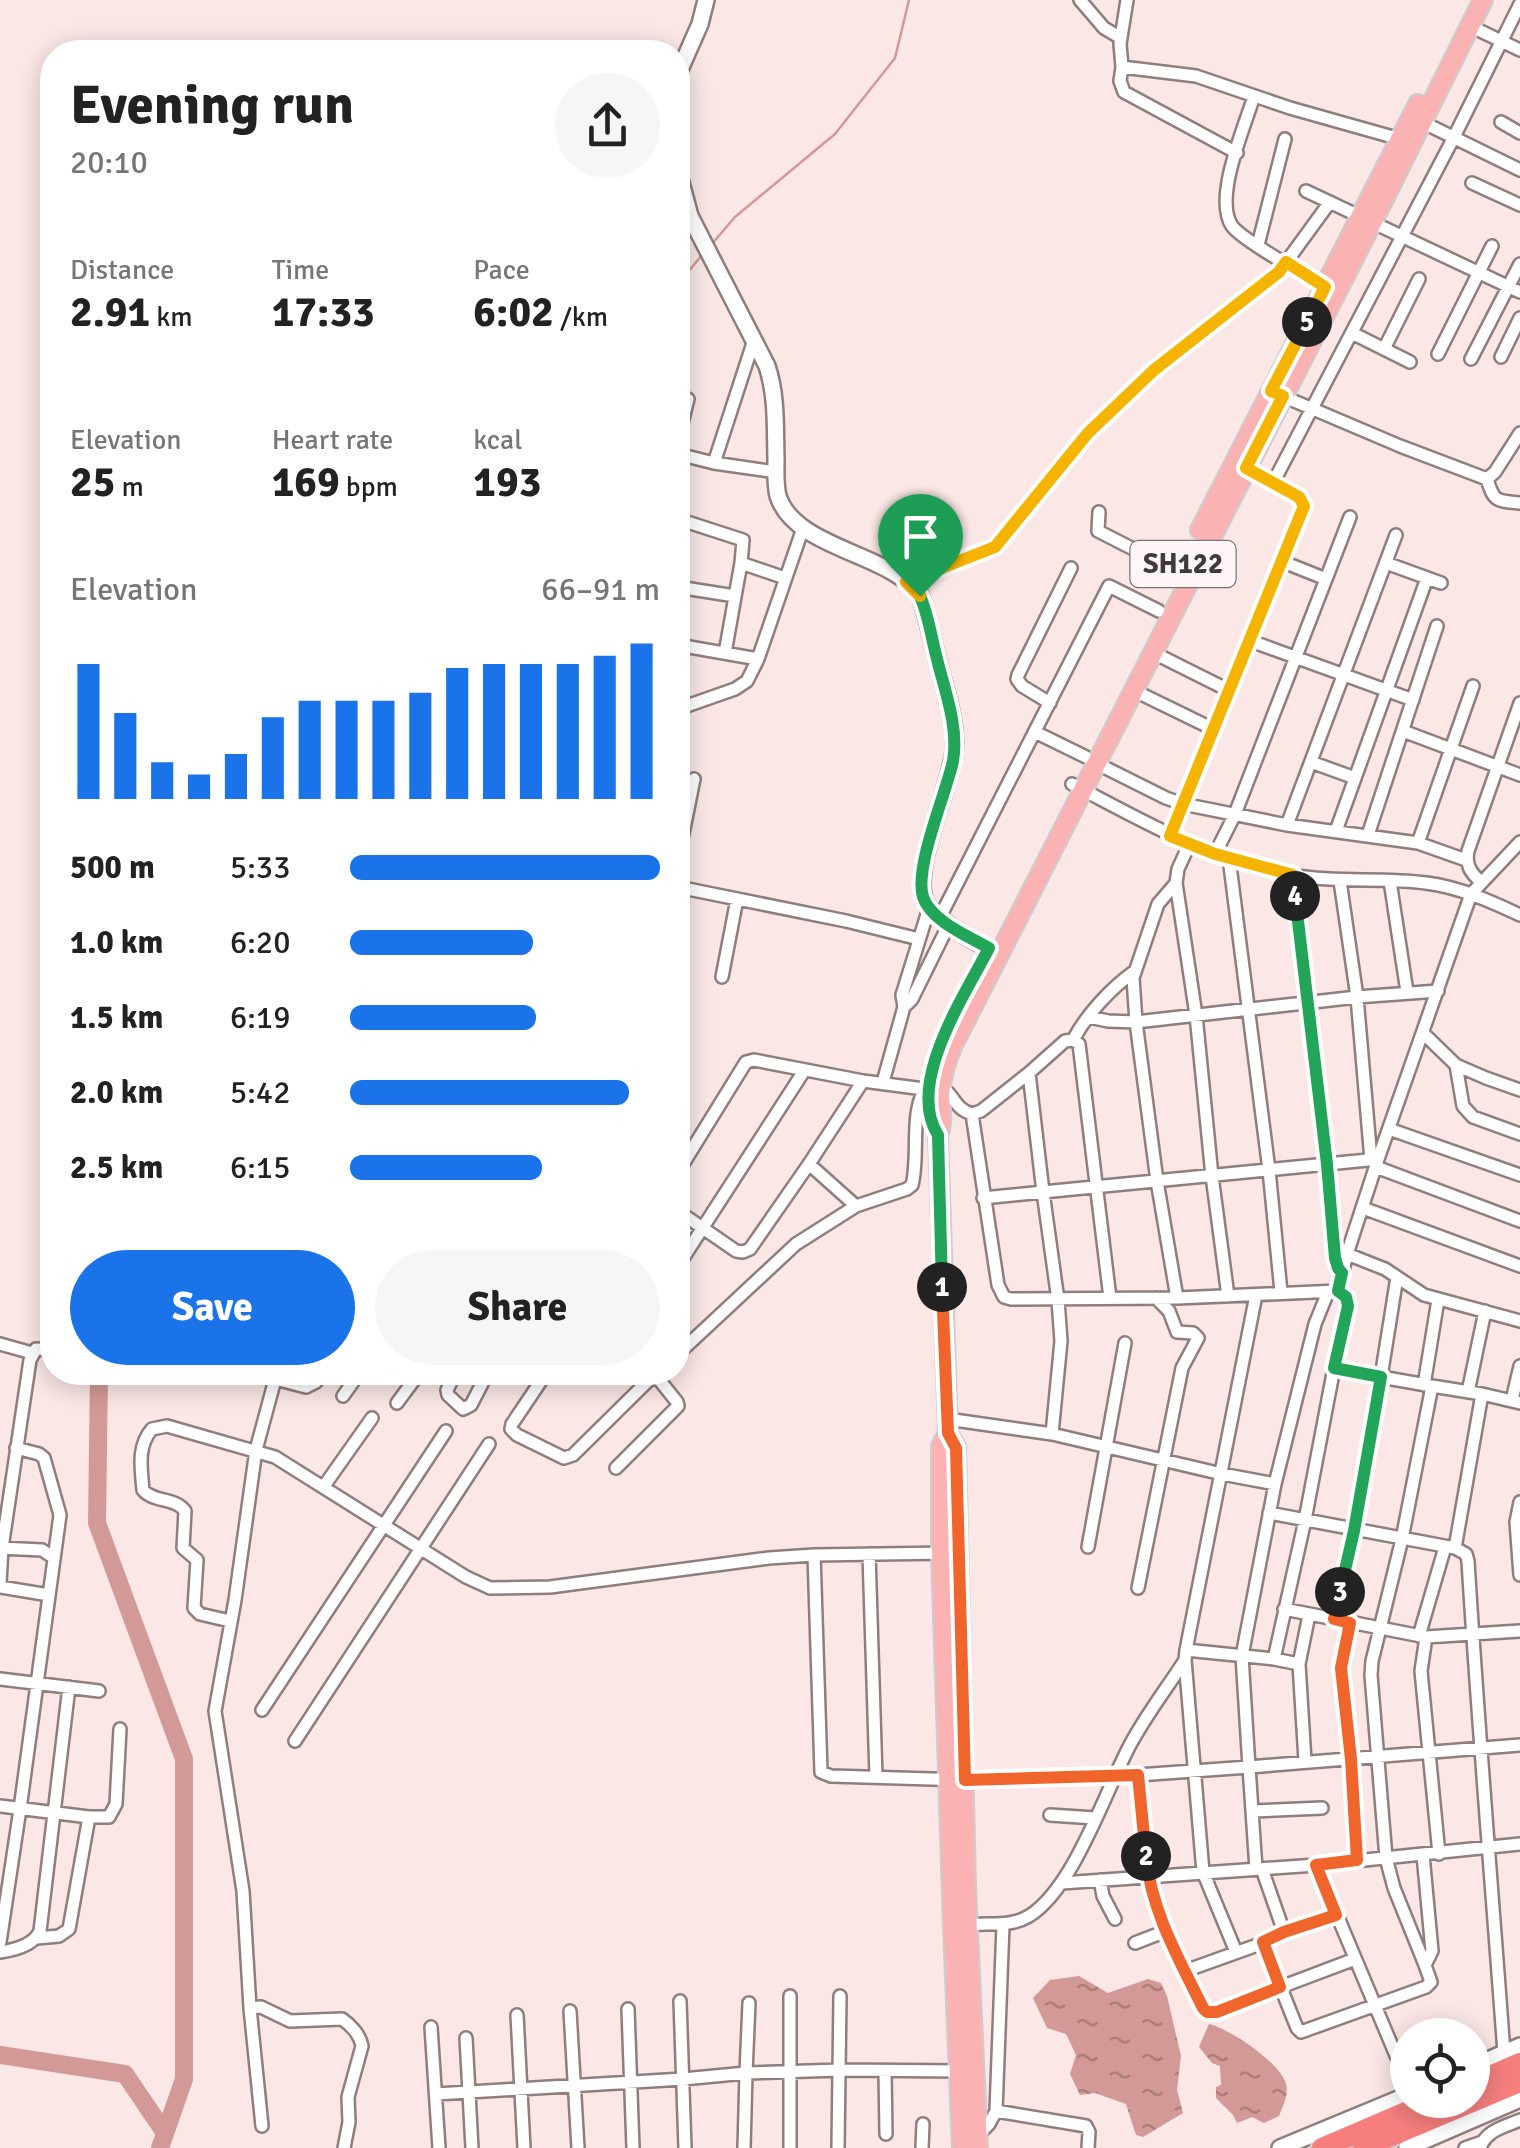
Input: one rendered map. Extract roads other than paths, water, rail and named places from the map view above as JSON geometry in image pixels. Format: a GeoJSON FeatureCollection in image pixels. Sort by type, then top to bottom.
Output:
{"type":"FeatureCollection","features":[{"type":"Feature","properties":{"kind":"highway"},"geometry":{"type":"LineString","coordinates":[[1490,2072],[1512,2058]]}},
{"type":"Feature","properties":{"kind":"highway"},"geometry":{"type":"LineString","coordinates":[[1363,2148],[1520,2082]]}},
{"type":"Feature","properties":{"kind":"highway"},"geometry":{"type":"LineString","coordinates":[[1322,2148],[1392,2118]]}},
{"type":"Feature","properties":{"kind":"main road","name":"SH122"},"geometry":{"type":"LineString","coordinates":[[1091,760],[1152,652],[1200,544],[1417,119],[1470,0]]}},
{"type":"Feature","properties":{"kind":"main road","name":"SH122"},"geometry":{"type":"LineString","coordinates":[[962,2148],[966,2071],[961,1926],[966,1888],[957,1780],[950,1553],[956,1448],[948,1426],[932,1063],[1091,760],[1176,577],[1246,468],[1325,287],[1367,218],[1400,139],[1417,119],[1483,0]]}},
{"type":"Feature","properties":{"kind":"main road","name":"SH122"},"geometry":{"type":"LineString","coordinates":[[966,2071],[978,2141]]}},
{"type":"Feature","properties":{"kind":"street"},"geometry":{"type":"LineString","coordinates":[[690,47],[706,0]]}},
{"type":"Feature","properties":{"kind":"street"},"geometry":{"type":"LineString","coordinates":[[1080,0],[1104,28],[1120,38]]}},
{"type":"Feature","properties":{"kind":"street"},"geometry":{"type":"LineString","coordinates":[[1127,0],[1120,38],[1121,88],[1236,153]]}},
{"type":"Feature","properties":{"kind":"street"},"geometry":{"type":"LineString","coordinates":[[1273,483],[1520,4]]}},
{"type":"Feature","properties":{"kind":"street"},"geometry":{"type":"LineString","coordinates":[[1470,26],[1520,50]]}},
{"type":"Feature","properties":{"kind":"street"},"geometry":{"type":"LineString","coordinates":[[1122,67],[1196,76],[1400,139]]}},
{"type":"Feature","properties":{"kind":"street"},"geometry":{"type":"LineString","coordinates":[[1254,96],[1227,188],[1226,210],[1233,227],[1325,287]]}},
{"type":"Feature","properties":{"kind":"street"},"geometry":{"type":"LineString","coordinates":[[1417,119],[1520,170]]}},
{"type":"Feature","properties":{"kind":"street"},"geometry":{"type":"LineString","coordinates":[[1500,122],[1520,133]]}},
{"type":"Feature","properties":{"kind":"street"},"geometry":{"type":"LineString","coordinates":[[1258,244],[1285,139]]}},
{"type":"Feature","properties":{"kind":"street"},"geometry":{"type":"LineString","coordinates":[[1472,183],[1520,205]]}},
{"type":"Feature","properties":{"kind":"street"},"geometry":{"type":"LineString","coordinates":[[1306,191],[1514,290]]}},
{"type":"Feature","properties":{"kind":"street"},"geometry":{"type":"LineString","coordinates":[[906,582],[995,547],[1088,433],[1154,370],[1279,272],[1330,202]]}},
{"type":"Feature","properties":{"kind":"street"},"geometry":{"type":"LineString","coordinates":[[690,216],[767,366],[774,396],[778,496],[784,510],[804,528],[906,582],[924,606],[954,733],[952,762],[928,843],[923,897],[939,916],[994,951]]}},
{"type":"Feature","properties":{"kind":"street"},"geometry":{"type":"LineString","coordinates":[[1438,354],[1492,246]]}},
{"type":"Feature","properties":{"kind":"street"},"geometry":{"type":"LineString","coordinates":[[1471,359],[1514,290],[1520,264]]}},
{"type":"Feature","properties":{"kind":"street"},"geometry":{"type":"LineString","coordinates":[[1384,349],[1419,279]]}},
{"type":"Feature","properties":{"kind":"street"},"geometry":{"type":"LineString","coordinates":[[1501,356],[1520,318]]}},
{"type":"Feature","properties":{"kind":"street"},"geometry":{"type":"LineString","coordinates":[[1352,333],[1410,362]]}},
{"type":"Feature","properties":{"kind":"street"},"geometry":{"type":"LineString","coordinates":[[714,463],[754,340]]}},
{"type":"Feature","properties":{"kind":"street"},"geometry":{"type":"LineString","coordinates":[[1277,394],[1487,479]]}},
{"type":"Feature","properties":{"kind":"street"},"geometry":{"type":"LineString","coordinates":[[1487,479],[1520,434]]}},
{"type":"Feature","properties":{"kind":"street"},"geometry":{"type":"LineString","coordinates":[[690,457],[776,472]]}},
{"type":"Feature","properties":{"kind":"street"},"geometry":{"type":"LineString","coordinates":[[1170,836],[1303,502],[1246,468]]}},
{"type":"Feature","properties":{"kind":"street"},"geometry":{"type":"LineString","coordinates":[[1487,479],[1496,500],[1520,503]]}},
{"type":"Feature","properties":{"kind":"street"},"geometry":{"type":"LineString","coordinates":[[1099,512],[1098,531],[1143,554],[1176,577]]}},
{"type":"Feature","properties":{"kind":"street"},"geometry":{"type":"LineString","coordinates":[[1215,854],[1350,517]]}},
{"type":"Feature","properties":{"kind":"street"},"geometry":{"type":"LineString","coordinates":[[690,522],[740,538],[744,545],[725,653]]}},
{"type":"Feature","properties":{"kind":"street"},"geometry":{"type":"LineString","coordinates":[[690,705],[742,686],[752,673],[804,528]]}},
{"type":"Feature","properties":{"kind":"street"},"geometry":{"type":"LineString","coordinates":[[1287,825],[1396,535]]}},
{"type":"Feature","properties":{"kind":"street"},"geometry":{"type":"LineString","coordinates":[[1281,561],[1326,580]]}},
{"type":"Feature","properties":{"kind":"street"},"geometry":{"type":"LineString","coordinates":[[741,563],[785,578]]}},
{"type":"Feature","properties":{"kind":"street"},"geometry":{"type":"LineString","coordinates":[[1386,563],[1441,583]]}},
{"type":"Feature","properties":{"kind":"street"},"geometry":{"type":"LineString","coordinates":[[1050,703],[1022,686],[1018,675],[1071,568]]}},
{"type":"Feature","properties":{"kind":"street"},"geometry":{"type":"LineString","coordinates":[[1336,831],[1427,578]]}},
{"type":"Feature","properties":{"kind":"street"},"geometry":{"type":"LineString","coordinates":[[904,1007],[912,999],[939,916],[1110,586],[1160,611]]}},
{"type":"Feature","properties":{"kind":"street"},"geometry":{"type":"LineString","coordinates":[[690,589],[735,596]]}},
{"type":"Feature","properties":{"kind":"street"},"geometry":{"type":"LineString","coordinates":[[1368,834],[1437,626]]}},
{"type":"Feature","properties":{"kind":"street"},"geometry":{"type":"LineString","coordinates":[[1248,640],[1413,700]]}},
{"type":"Feature","properties":{"kind":"street"},"geometry":{"type":"LineString","coordinates":[[690,647],[758,659]]}},
{"type":"Feature","properties":{"kind":"street"},"geometry":{"type":"LineString","coordinates":[[1152,652],[1228,690]]}},
{"type":"Feature","properties":{"kind":"street"},"geometry":{"type":"LineString","coordinates":[[1418,843],[1473,686]]}},
{"type":"Feature","properties":{"kind":"street"},"geometry":{"type":"LineString","coordinates":[[1132,690],[1213,728]]}},
{"type":"Feature","properties":{"kind":"street"},"geometry":{"type":"LineString","coordinates":[[1481,882],[1466,860],[1520,703]]}},
{"type":"Feature","properties":{"kind":"street"},"geometry":{"type":"LineString","coordinates":[[1403,730],[1520,774]]}},
{"type":"Feature","properties":{"kind":"street"},"geometry":{"type":"LineString","coordinates":[[1035,732],[1183,804],[1287,825],[1418,843],[1466,860]]}},
{"type":"Feature","properties":{"kind":"street"},"geometry":{"type":"LineString","coordinates":[[1311,762],[1355,778]]}},
{"type":"Feature","properties":{"kind":"street"},"geometry":{"type":"LineString","coordinates":[[690,800],[694,780]]}},
{"type":"Feature","properties":{"kind":"street"},"geometry":{"type":"LineString","coordinates":[[1077,787],[1170,836],[1215,854],[1293,875],[1340,881],[1427,883],[1471,894],[1520,914]]}},
{"type":"Feature","properties":{"kind":"street"},"geometry":{"type":"LineString","coordinates":[[1189,845],[1176,883],[1196,1015],[1228,1296]]}},
{"type":"Feature","properties":{"kind":"street"},"geometry":{"type":"LineString","coordinates":[[1284,1932],[1259,1869],[1242,1656],[1275,1484],[1315,1324],[1342,1273],[1375,1162],[1471,894],[1519,846]]}},
{"type":"Feature","properties":{"kind":"street"},"geometry":{"type":"LineString","coordinates":[[1229,858],[1281,1292]]}},
{"type":"Feature","properties":{"kind":"street"},"geometry":{"type":"LineString","coordinates":[[1293,875],[1336,1264],[1342,1273]]}},
{"type":"Feature","properties":{"kind":"street"},"geometry":{"type":"LineString","coordinates":[[1340,881],[1375,1162]]}},
{"type":"Feature","properties":{"kind":"street"},"geometry":{"type":"LineString","coordinates":[[1390,881],[1407,992]]}},
{"type":"Feature","properties":{"kind":"street"},"geometry":{"type":"LineString","coordinates":[[1176,883],[1158,904],[1135,970],[1136,1022],[1177,1298]]}},
{"type":"Feature","properties":{"kind":"street"},"geometry":{"type":"LineString","coordinates":[[690,889],[919,939]]}},
{"type":"Feature","properties":{"kind":"street"},"geometry":{"type":"LineString","coordinates":[[722,976],[737,899]]}},
{"type":"Feature","properties":{"kind":"street"},"geometry":{"type":"LineString","coordinates":[[882,1082],[919,939],[939,916]]}},
{"type":"Feature","properties":{"kind":"street"},"geometry":{"type":"LineString","coordinates":[[1073,1040],[1119,982],[1135,970]]}},
{"type":"Feature","properties":{"kind":"street"},"geometry":{"type":"LineString","coordinates":[[1089,1016],[1108,1022],[1136,1022],[1357,996],[1438,991]]}},
{"type":"Feature","properties":{"kind":"street"},"geometry":{"type":"LineString","coordinates":[[1423,1033],[1456,1064],[1520,1090]]}},
{"type":"Feature","properties":{"kind":"street"},"geometry":{"type":"LineString","coordinates":[[690,1153],[746,1062],[754,1060],[863,1081],[931,1086],[951,1094],[960,1109],[972,1114],[981,1111],[1065,1041],[1073,1040],[1080,1048],[1110,1298]]}},
{"type":"Feature","properties":{"kind":"street"},"geometry":{"type":"LineString","coordinates":[[1456,1064],[1466,1112],[1520,1134]]}},
{"type":"Feature","properties":{"kind":"street"},"geometry":{"type":"LineString","coordinates":[[690,1247],[804,1071]]}},
{"type":"Feature","properties":{"kind":"street"},"geometry":{"type":"LineString","coordinates":[[1029,1073],[1058,1300],[1061,1352],[1052,1434]]}},
{"type":"Feature","properties":{"kind":"street"},"geometry":{"type":"LineString","coordinates":[[690,1220],[736,1251],[750,1248],[863,1081]]}},
{"type":"Feature","properties":{"kind":"street"},"geometry":{"type":"LineString","coordinates":[[690,1343],[786,1251],[856,1206],[912,1185],[918,1114],[931,1086]]}},
{"type":"Feature","properties":{"kind":"street"},"geometry":{"type":"LineString","coordinates":[[972,1114],[983,1198],[1004,1297],[1177,1298],[1333,1291],[1346,1297],[1348,1306],[1274,1659]]}},
{"type":"Feature","properties":{"kind":"street"},"geometry":{"type":"LineString","coordinates":[[1389,1130],[1520,1175]]}},
{"type":"Feature","properties":{"kind":"street"},"geometry":{"type":"LineString","coordinates":[[983,1198],[1375,1162],[1520,1221]]}},
{"type":"Feature","properties":{"kind":"street"},"geometry":{"type":"LineString","coordinates":[[809,1164],[856,1206]]}},
{"type":"Feature","properties":{"kind":"street"},"geometry":{"type":"LineString","coordinates":[[1362,1208],[1520,1266]]}},
{"type":"Feature","properties":{"kind":"street"},"geometry":{"type":"LineString","coordinates":[[1347,1254],[1385,1269],[1418,1292],[1438,1300],[1520,1321]]}},
{"type":"Feature","properties":{"kind":"street"},"geometry":{"type":"LineString","coordinates":[[1334,1619],[1354,1531],[1398,1277]]}},
{"type":"Feature","properties":{"kind":"street"},"geometry":{"type":"LineString","coordinates":[[1236,1952],[1203,1872],[1186,1656],[1256,1294]]}},
{"type":"Feature","properties":{"kind":"street"},"geometry":{"type":"LineString","coordinates":[[1138,1588],[1182,1368],[1198,1338],[1193,1332],[1177,1332],[1169,1311],[1156,1298]]}},
{"type":"Feature","properties":{"kind":"street"},"geometry":{"type":"LineString","coordinates":[[1263,1942],[1301,2032],[1430,1985],[1386,1858],[1371,1675],[1402,1540],[1438,1300]]}},
{"type":"Feature","properties":{"kind":"street"},"geometry":{"type":"LineString","coordinates":[[1468,1392],[1484,1311]]}},
{"type":"Feature","properties":{"kind":"street"},"geometry":{"type":"LineString","coordinates":[[1088,1547],[1125,1342]]}},
{"type":"Feature","properties":{"kind":"street"},"geometry":{"type":"LineString","coordinates":[[0,1344],[32,1353]]}},
{"type":"Feature","properties":{"kind":"street"},"geometry":{"type":"LineString","coordinates":[[40,1349],[32,1353],[1,1548],[0,1585],[49,1594]]}},
{"type":"Feature","properties":{"kind":"street"},"geometry":{"type":"LineString","coordinates":[[1334,1368],[1516,1402],[1520,1366]]}},
{"type":"Feature","properties":{"kind":"street"},"geometry":{"type":"LineString","coordinates":[[262,2126],[243,1892],[214,1712],[256,1450],[274,1385]]}},
{"type":"Feature","properties":{"kind":"street"},"geometry":{"type":"LineString","coordinates":[[342,1396],[350,1385]]}},
{"type":"Feature","properties":{"kind":"street"},"geometry":{"type":"LineString","coordinates":[[397,1403],[410,1385]]}},
{"type":"Feature","properties":{"kind":"street"},"geometry":{"type":"LineString","coordinates":[[449,1385],[448,1395],[463,1409],[471,1406],[482,1385]]}},
{"type":"Feature","properties":{"kind":"street"},"geometry":{"type":"LineString","coordinates":[[539,1385],[511,1429],[568,1458],[643,1385]]}},
{"type":"Feature","properties":{"kind":"street"},"geometry":{"type":"LineString","coordinates":[[616,1468],[678,1406],[664,1385]]}},
{"type":"Feature","properties":{"kind":"street"},"geometry":{"type":"LineString","coordinates":[[1439,1854],[1422,1636],[1450,1547],[1482,1394]]}},
{"type":"Feature","properties":{"kind":"street"},"geometry":{"type":"LineString","coordinates":[[324,1486],[372,1418]]}},
{"type":"Feature","properties":{"kind":"street"},"geometry":{"type":"LineString","coordinates":[[230,1621],[200,1614],[194,1608],[198,1566],[183,1548],[185,1511],[178,1504],[143,1490],[140,1456],[147,1432],[160,1426],[275,1457],[466,1578],[490,1588],[550,1587],[769,1558],[950,1553]]}},
{"type":"Feature","properties":{"kind":"street"},"geometry":{"type":"LineString","coordinates":[[948,1426],[1052,1434],[1275,1484]]}},
{"type":"Feature","properties":{"kind":"street"},"geometry":{"type":"LineString","coordinates":[[262,1710],[446,1431]]}},
{"type":"Feature","properties":{"kind":"street"},"geometry":{"type":"LineString","coordinates":[[296,1740],[488,1444]]}},
{"type":"Feature","properties":{"kind":"street"},"geometry":{"type":"LineString","coordinates":[[0,1942],[60,1515],[44,1458],[16,1448]]}},
{"type":"Feature","properties":{"kind":"street"},"geometry":{"type":"LineString","coordinates":[[1520,1502],[1516,1522],[1520,1575]]}},
{"type":"Feature","properties":{"kind":"street"},"geometry":{"type":"LineString","coordinates":[[1269,1513],[1450,1547],[1466,1554],[1489,1848],[1512,2058]]}},
{"type":"Feature","properties":{"kind":"street"},"geometry":{"type":"LineString","coordinates":[[1,1548],[42,1550],[53,1557]]}},
{"type":"Feature","properties":{"kind":"street"},"geometry":{"type":"LineString","coordinates":[[869,1554],[876,1778]]}},
{"type":"Feature","properties":{"kind":"street"},"geometry":{"type":"LineString","coordinates":[[814,1555],[822,1772],[831,1776],[957,1780],[1138,1775],[1520,1744]]}},
{"type":"Feature","properties":{"kind":"street"},"geometry":{"type":"LineString","coordinates":[[1284,1609],[1422,1636],[1520,1632]]}},
{"type":"Feature","properties":{"kind":"street"},"geometry":{"type":"LineString","coordinates":[[1305,1762],[1299,1664],[1309,1615]]}},
{"type":"Feature","properties":{"kind":"street"},"geometry":{"type":"LineString","coordinates":[[1350,1623],[1341,1668],[1357,1860]]}},
{"type":"Feature","properties":{"kind":"street"},"geometry":{"type":"LineString","coordinates":[[1186,1656],[1242,1656],[1299,1664]]}},
{"type":"Feature","properties":{"kind":"street"},"geometry":{"type":"LineString","coordinates":[[961,1926],[1002,1925],[1032,1914],[1062,1883],[1138,1732],[1186,1656]]}},
{"type":"Feature","properties":{"kind":"street"},"geometry":{"type":"LineString","coordinates":[[0,1679],[99,1692]]}},
{"type":"Feature","properties":{"kind":"street"},"geometry":{"type":"LineString","coordinates":[[37,1938],[69,1687]]}},
{"type":"Feature","properties":{"kind":"street"},"geometry":{"type":"LineString","coordinates":[[0,1806],[89,1818],[109,1817],[116,1804],[120,1729]]}},
{"type":"Feature","properties":{"kind":"street"},"geometry":{"type":"LineString","coordinates":[[1138,1775],[1148,1877],[1166,1931],[1207,2012],[1217,2012],[1355,1958]]}},
{"type":"Feature","properties":{"kind":"street"},"geometry":{"type":"LineString","coordinates":[[1252,1810],[1322,1808]]}},
{"type":"Feature","properties":{"kind":"street"},"geometry":{"type":"LineString","coordinates":[[1050,1814],[1095,1818]]}},
{"type":"Feature","properties":{"kind":"street"},"geometry":{"type":"LineString","coordinates":[[0,1952],[37,1938],[58,1936],[69,1929],[89,1818]]}},
{"type":"Feature","properties":{"kind":"street"},"geometry":{"type":"LineString","coordinates":[[1062,1883],[1316,1865],[1520,1844]]}},
{"type":"Feature","properties":{"kind":"street"},"geometry":{"type":"LineString","coordinates":[[1423,1855],[1432,1951],[1425,1965]]}},
{"type":"Feature","properties":{"kind":"street"},"geometry":{"type":"LineString","coordinates":[[1316,1865],[1390,2040]]}},
{"type":"Feature","properties":{"kind":"street"},"geometry":{"type":"LineString","coordinates":[[1100,1880],[1115,1919]]}},
{"type":"Feature","properties":{"kind":"street"},"geometry":{"type":"LineString","coordinates":[[1185,1971],[1336,1915]]}},
{"type":"Feature","properties":{"kind":"street"},"geometry":{"type":"LineString","coordinates":[[978,2141],[996,2111],[1002,1925]]}},
{"type":"Feature","properties":{"kind":"street"},"geometry":{"type":"LineString","coordinates":[[1135,1943],[1166,1931]]}},
{"type":"Feature","properties":{"kind":"street"},"geometry":{"type":"LineString","coordinates":[[790,1996],[790,2148]]}},
{"type":"Feature","properties":{"kind":"street"},"geometry":{"type":"LineString","coordinates":[[838,2148],[840,1996]]}},
{"type":"Feature","properties":{"kind":"street"},"geometry":{"type":"LineString","coordinates":[[680,2001],[685,2148]]}},
{"type":"Feature","properties":{"kind":"street"},"geometry":{"type":"LineString","coordinates":[[744,2148],[750,2002]]}},
{"type":"Feature","properties":{"kind":"street"},"geometry":{"type":"LineString","coordinates":[[250,2008],[268,2009],[290,2021],[335,2018],[348,2023],[361,2039],[348,2097],[344,2148]]}},
{"type":"Feature","properties":{"kind":"street"},"geometry":{"type":"LineString","coordinates":[[628,2009],[633,2148]]}},
{"type":"Feature","properties":{"kind":"street"},"geometry":{"type":"LineString","coordinates":[[570,2010],[578,2148]]}},
{"type":"Feature","properties":{"kind":"street"},"geometry":{"type":"LineString","coordinates":[[517,2015],[524,2148]]}},
{"type":"Feature","properties":{"kind":"street"},"geometry":{"type":"LineString","coordinates":[[432,2027],[439,2148]]}},
{"type":"Feature","properties":{"kind":"street"},"geometry":{"type":"LineString","coordinates":[[466,2038],[472,2148]]}},
{"type":"Feature","properties":{"kind":"street"},"geometry":{"type":"LineString","coordinates":[[1512,2058],[1520,2046]]}},
{"type":"Feature","properties":{"kind":"street"},"geometry":{"type":"LineString","coordinates":[[436,2094],[789,2071],[966,2071]]}},
{"type":"Feature","properties":{"kind":"street"},"geometry":{"type":"LineString","coordinates":[[885,2072],[886,2134]]}},
{"type":"Feature","properties":{"kind":"street"},"geometry":{"type":"LineString","coordinates":[[1411,2147],[1520,2099]]}},
{"type":"Feature","properties":{"kind":"street"},"geometry":{"type":"LineString","coordinates":[[1280,2148],[1390,2102]]}},
{"type":"Feature","properties":{"kind":"street"},"geometry":{"type":"LineString","coordinates":[[996,2111],[1086,2126],[1088,2148]]}},
{"type":"Feature","properties":{"kind":"street"},"geometry":{"type":"LineString","coordinates":[[1465,2148],[1481,2145],[1491,2132],[1520,2120]]}},
{"type":"Feature","properties":{"kind":"street"},"geometry":{"type":"LineString","coordinates":[[922,2148],[924,2124]]}},
{"type":"Feature","properties":{"kind":"water"},"geometry":{"type":"Polygon","coordinates":[[[1079,1976],[1108,1993],[1148,1979],[1161,1983],[1167,1996],[1181,2056],[1177,2090],[1183,2113],[1143,2137],[1136,2135],[1126,2104],[1095,2093],[1080,2095],[1070,2074],[1076,2055],[1066,2034],[1047,2028],[1033,1998],[1050,1980],[1079,1976]]]}},
{"type":"Feature","properties":{"kind":"water"},"geometry":{"type":"Polygon","coordinates":[[[1209,2024],[1228,2032],[1275,2066],[1287,2092],[1279,2116],[1264,2123],[1252,2117],[1237,2123],[1216,2098],[1216,2087],[1221,2085],[1220,2066],[1212,2063],[1199,2047],[1209,2024]]]}},
{"type":"Feature","properties":{"kind":"waterway"},"geometry":{"type":"LineString","coordinates":[[711,245],[735,217],[835,134],[895,58],[909,0]]}},
{"type":"Feature","properties":{"kind":"waterway"},"geometry":{"type":"LineString","coordinates":[[690,270],[702,255]]}},
{"type":"Feature","properties":{"kind":"waterway"},"geometry":{"type":"LineString","coordinates":[[99,1385],[97,1523],[184,1759],[184,2079],[160,2148]]}},
{"type":"Feature","properties":{"kind":"waterway"},"geometry":{"type":"LineString","coordinates":[[0,2055],[125,2074],[165,2133]]}}]}
